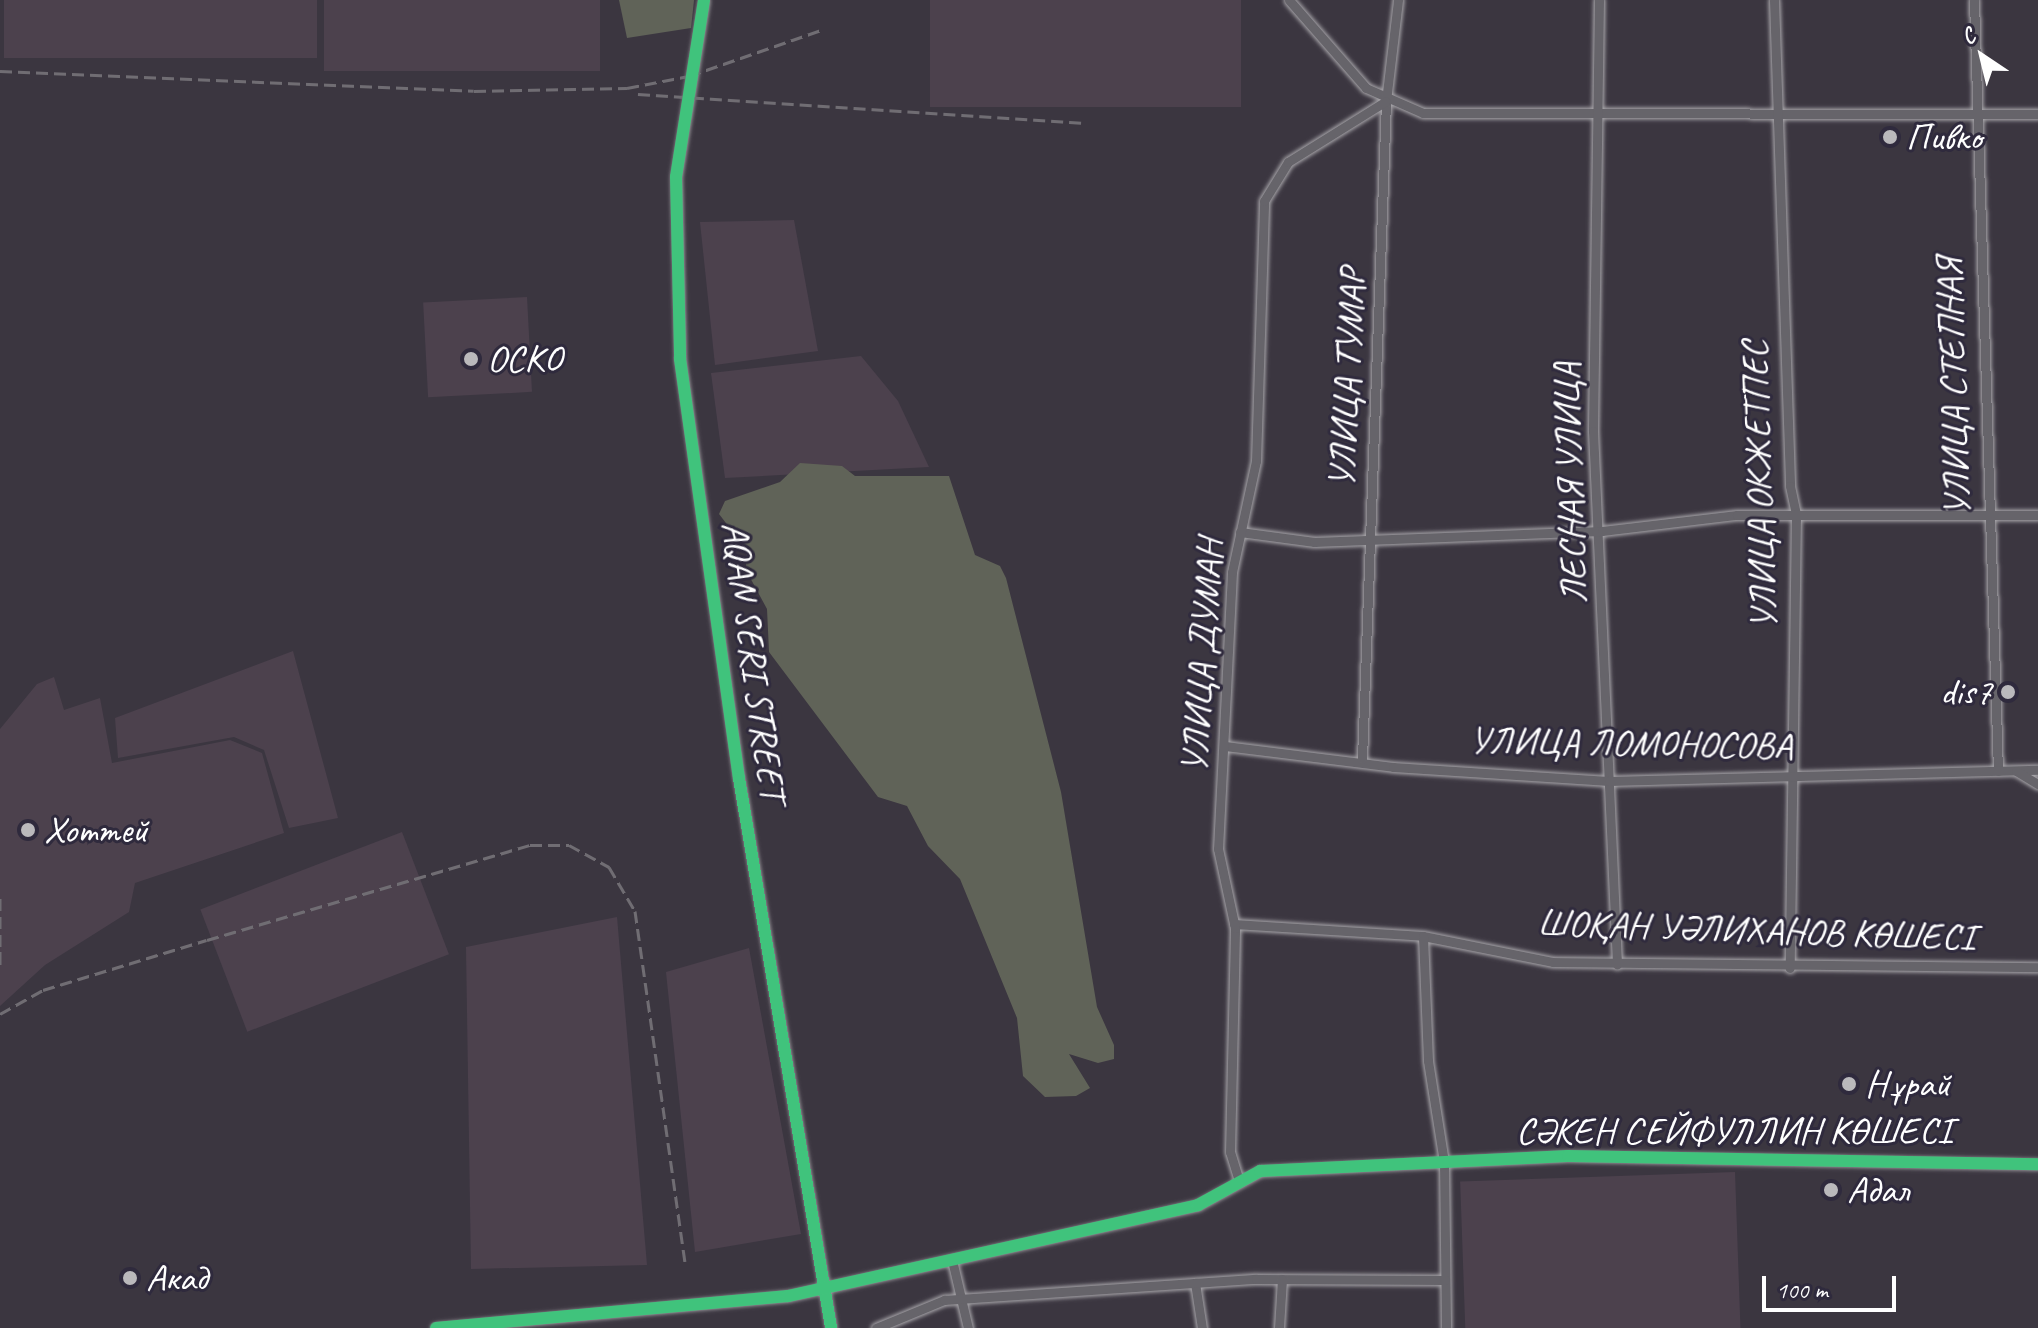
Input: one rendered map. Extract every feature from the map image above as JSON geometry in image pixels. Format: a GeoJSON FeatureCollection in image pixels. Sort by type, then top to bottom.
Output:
{"type":"FeatureCollection","features":[{"type":"Feature","properties":{"kind":"street","name":"AQAN SERI STREET"},"geometry":{"type":"LineString","coordinates":[[704,0],[676,177],[680,359],[739,778],[831,1328]]}},
{"type":"Feature","properties":{"kind":"street"},"geometry":{"type":"LineString","coordinates":[[1289,0],[1386,101],[1423,113],[1600,111],[1975,117],[2038,114]]}},
{"type":"Feature","properties":{"kind":"street","name":"УЛИЦА ТУМАР"},"geometry":{"type":"LineString","coordinates":[[1362,759],[1386,101],[1398,0]]}},
{"type":"Feature","properties":{"kind":"street","name":"ЛЕСНАЯ УЛИЦА"},"geometry":{"type":"LineString","coordinates":[[1599,0],[1600,111],[1593,431],[1602,531],[1617,964]]}},
{"type":"Feature","properties":{"kind":"street","name":"УЛИЦА ОКЖЕТПЕС"},"geometry":{"type":"LineString","coordinates":[[1774,0],[1796,514],[1790,968]]}},
{"type":"Feature","properties":{"kind":"street","name":"УЛИЦА СТЕПНАЯ"},"geometry":{"type":"LineString","coordinates":[[1974,0],[1987,512],[1998,771]]}},
{"type":"Feature","properties":{"kind":"street","name":"УЛИЦА ДУМАН"},"geometry":{"type":"LineString","coordinates":[[1239,1181],[1230,1152],[1234,924],[1218,849],[1240,532],[1256,461],[1264,201],[1288,162],[1386,101]]}},
{"type":"Feature","properties":{"kind":"street"},"geometry":{"type":"LineString","coordinates":[[1240,532],[1370,541],[1602,531],[1796,514],[1987,512],[2038,515]]}},
{"type":"Feature","properties":{"kind":"street","name":"УЛИЦА ЛОМОНОСОВА"},"geometry":{"type":"LineString","coordinates":[[1225,746],[1362,759],[1393,767],[1609,781],[2038,770]]}},
{"type":"Feature","properties":{"kind":"street"},"geometry":{"type":"LineString","coordinates":[[2016,771],[2038,784]]}},
{"type":"Feature","properties":{"kind":"street","name":"ШОҚАН УӘЛИХАНОВ КӨШЕСІ"},"geometry":{"type":"LineString","coordinates":[[1234,924],[1423,936],[1553,962],[1790,968],[2038,967]]}},
{"type":"Feature","properties":{"kind":"street"},"geometry":{"type":"LineString","coordinates":[[1423,936],[1428,1061],[1444,1162],[1446,1328]]}},
{"type":"Feature","properties":{"kind":"street","name":"СӘКЕН СЕЙФУЛЛИН КӨШЕСІ"},"geometry":{"type":"LineString","coordinates":[[436,1328],[825,1288],[1198,1205],[1260,1171],[1568,1156],[2038,1164]]}},
{"type":"Feature","properties":{"kind":"street"},"geometry":{"type":"LineString","coordinates":[[952,1260],[968,1328]]}},
{"type":"Feature","properties":{"kind":"street"},"geometry":{"type":"LineString","coordinates":[[876,1328],[901,1314],[961,1300],[1282,1279],[1445,1280]]}},
{"type":"Feature","properties":{"kind":"street"},"geometry":{"type":"LineString","coordinates":[[1279,1328],[1282,1279]]}},
{"type":"Feature","properties":{"kind":"street"},"geometry":{"type":"LineString","coordinates":[[1195,1283],[1202,1328]]}},
{"type":"Feature","properties":{"kind":"shaded area"},"geometry":{"type":"Polygon","coordinates":[[[4,0],[317,0],[317,58],[4,58],[4,0]]]}},
{"type":"Feature","properties":{"kind":"shaded area"},"geometry":{"type":"Polygon","coordinates":[[[324,0],[600,0],[600,71],[324,71],[324,0]]]}},
{"type":"Feature","properties":{"kind":"shaded area"},"geometry":{"type":"Polygon","coordinates":[[[619,0],[694,0],[691,28],[627,38],[619,0]]]}},
{"type":"Feature","properties":{"kind":"shaded area"},"geometry":{"type":"Polygon","coordinates":[[[930,0],[1241,0],[1241,107],[930,107],[930,0]]]}},
{"type":"Feature","properties":{"kind":"shaded area"},"geometry":{"type":"Polygon","coordinates":[[[794,220],[818,351],[715,365],[700,222],[794,220]]]}},
{"type":"Feature","properties":{"kind":"shaded area"},"geometry":{"type":"Polygon","coordinates":[[[527,297],[532,392],[428,397],[423,302],[527,297]]]}},
{"type":"Feature","properties":{"kind":"shaded area"},"geometry":{"type":"Polygon","coordinates":[[[861,356],[898,401],[929,467],[725,478],[711,373],[861,356]]]}},
{"type":"Feature","properties":{"kind":"shaded area"},"geometry":{"type":"Polygon","coordinates":[[[800,463],[842,466],[855,476],[949,476],[975,555],[1000,566],[1006,578],[1061,792],[1097,1007],[1114,1045],[1114,1059],[1098,1063],[1069,1054],[1090,1088],[1076,1096],[1045,1097],[1023,1076],[1017,1018],[960,879],[928,846],[907,806],[878,797],[769,652],[767,609],[746,570],[746,549],[719,514],[725,501],[780,482],[800,463]]]}},
{"type":"Feature","properties":{"kind":"shaded area"},"geometry":{"type":"Polygon","coordinates":[[[293,651],[338,818],[289,828],[264,750],[234,737],[118,758],[115,718],[293,651]]]}},
{"type":"Feature","properties":{"kind":"shaded area"},"geometry":{"type":"Polygon","coordinates":[[[54,677],[64,710],[100,698],[112,763],[230,740],[262,753],[284,833],[135,883],[129,912],[45,965],[0,1006],[0,729],[37,684],[54,677]]]}},
{"type":"Feature","properties":{"kind":"shaded area"},"geometry":{"type":"Polygon","coordinates":[[[402,832],[449,954],[247,1032],[200,909],[402,832]]]}},
{"type":"Feature","properties":{"kind":"shaded area"},"geometry":{"type":"Polygon","coordinates":[[[617,917],[647,1265],[471,1269],[466,947],[617,917]]]}},
{"type":"Feature","properties":{"kind":"shaded area"},"geometry":{"type":"Polygon","coordinates":[[[749,948],[801,1234],[695,1252],[666,972],[749,948]]]}},
{"type":"Feature","properties":{"kind":"shaded area"},"geometry":{"type":"Polygon","coordinates":[[[1735,1172],[1740,1328],[1465,1328],[1460,1182],[1735,1172]]]}},
{"type":"Feature","properties":{"kind":"railway"},"geometry":{"type":"LineString","coordinates":[[0,71],[474,91],[627,88],[689,76],[821,30]]}},
{"type":"Feature","properties":{"kind":"railway"},"geometry":{"type":"LineString","coordinates":[[638,94],[1081,123]]}},
{"type":"Feature","properties":{"kind":"railway"},"geometry":{"type":"LineString","coordinates":[[0,1014],[43,990],[207,940],[530,845],[569,845],[609,867],[635,911],[685,1261]]}},
{"type":"Feature","properties":{"kind":"railway"},"geometry":{"type":"LineString","coordinates":[[0,898],[0,967]]}},
{"type":"Feature","properties":{"kind":"cycle path"},"geometry":{"type":"LineString","coordinates":[[704,0],[676,177],[680,359],[739,778],[831,1328]]}},
{"type":"Feature","properties":{"kind":"cycle path"},"geometry":{"type":"LineString","coordinates":[[436,1328],[788,1296],[1198,1205],[1260,1171],[1568,1156],[2038,1164]]}},
{"type":"Feature","properties":{"kind":"place","name":"Пивко"},"geometry":{"type":"Point","coordinates":[1890,137]}},
{"type":"Feature","properties":{"kind":"place","name":"ОСКО"},"geometry":{"type":"Point","coordinates":[471,359]}},
{"type":"Feature","properties":{"kind":"place","name":"dis7"},"geometry":{"type":"Point","coordinates":[2008,692]}},
{"type":"Feature","properties":{"kind":"place","name":"Хоттей"},"geometry":{"type":"Point","coordinates":[28,830]}},
{"type":"Feature","properties":{"kind":"place","name":"Нұрай"},"geometry":{"type":"Point","coordinates":[1849,1084]}},
{"type":"Feature","properties":{"kind":"place","name":"Адал"},"geometry":{"type":"Point","coordinates":[1831,1190]}},
{"type":"Feature","properties":{"kind":"place","name":"Акад"},"geometry":{"type":"Point","coordinates":[130,1278]}}]}
